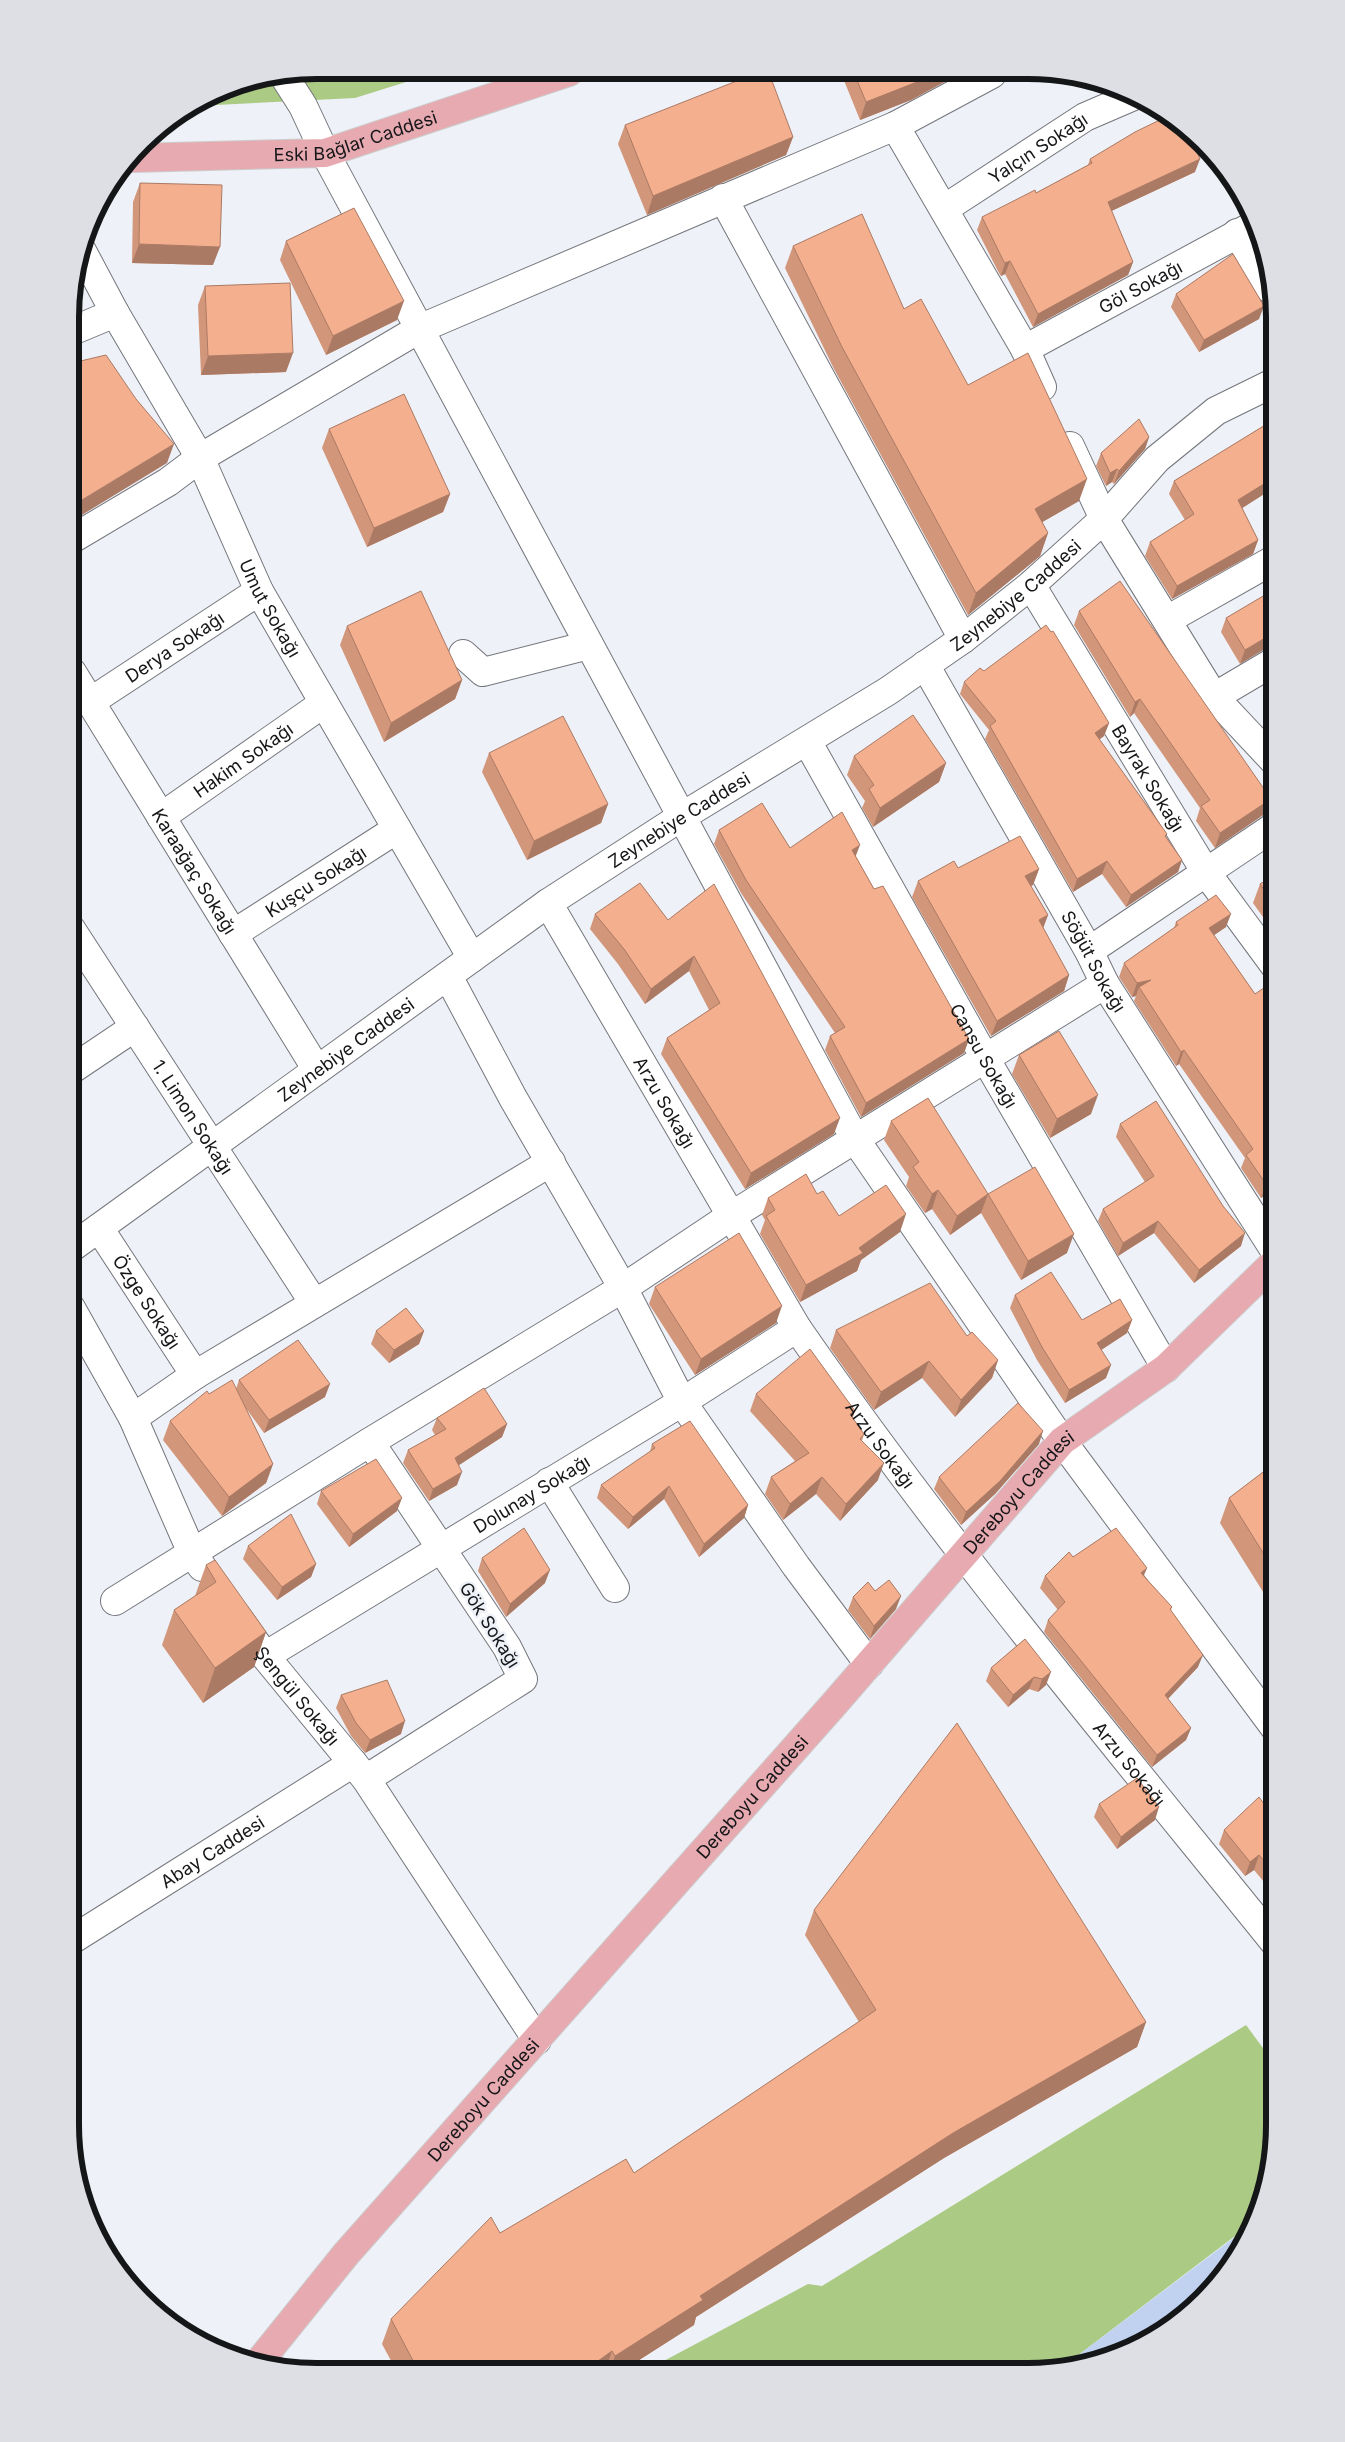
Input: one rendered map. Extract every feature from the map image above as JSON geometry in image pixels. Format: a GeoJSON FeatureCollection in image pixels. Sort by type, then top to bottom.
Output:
{"type":"FeatureCollection","features":[{"type":"Feature","properties":{"kind":"main road","name":"Eski Bağlar Caddesi"},"geometry":{"type":"LineString","coordinates":[[140,158],[325,153],[548,79]]}},
{"type":"Feature","properties":{"kind":"main road","name":"Dereboyu Caddesi"},"geometry":{"type":"LineString","coordinates":[[263,2357],[346,2254],[869,1664],[1062,1441],[1166,1368],[1266,1271]]}},
{"type":"Feature","properties":{"kind":"street"},"geometry":{"type":"LineString","coordinates":[[79,535],[168,482],[200,458],[419,329],[895,126],[983,79]]}},
{"type":"Feature","properties":{"kind":"street"},"geometry":{"type":"LineString","coordinates":[[287,81],[303,106],[325,153],[419,329],[856,1139],[1062,1441],[1266,1716]]}},
{"type":"Feature","properties":{"kind":"street","name":"Yalçın Sokağı"},"geometry":{"type":"LineString","coordinates":[[944,209],[1085,117],[1126,99]]}},
{"type":"Feature","properties":{"kind":"street"},"geometry":{"type":"LineString","coordinates":[[895,126],[1025,349],[1104,519],[1214,697],[1266,752]]}},
{"type":"Feature","properties":{"kind":"street"},"geometry":{"type":"LineString","coordinates":[[723,198],[963,639]]}},
{"type":"Feature","properties":{"kind":"street"},"geometry":{"type":"LineString","coordinates":[[1246,228],[1261,266]]}},
{"type":"Feature","properties":{"kind":"street","name":"Göl Sokağı"},"geometry":{"type":"LineString","coordinates":[[1025,349],[1246,228]]}},
{"type":"Feature","properties":{"kind":"street","name":"Umut Sokağı"},"geometry":{"type":"LineString","coordinates":[[86,259],[115,313],[200,458],[259,590],[472,958]]}},
{"type":"Feature","properties":{"kind":"street"},"geometry":{"type":"LineString","coordinates":[[79,328],[115,313]]}},
{"type":"Feature","properties":{"kind":"street","name":"Zeynebiye Caddesi"},"geometry":{"type":"LineString","coordinates":[[79,1242],[548,903],[681,817],[888,692],[963,639],[1031,585],[1104,519],[1157,459],[1216,411],[1266,386]]}},
{"type":"Feature","properties":{"kind":"street"},"geometry":{"type":"LineString","coordinates":[[1167,620],[1266,565]]}},
{"type":"Feature","properties":{"kind":"street","name":"Bayrak Sokağı"},"geometry":{"type":"LineString","coordinates":[[1031,585],[1205,871],[1266,954]]}},
{"type":"Feature","properties":{"kind":"street","name":"Derya Sokağı"},"geometry":{"type":"LineString","coordinates":[[90,702],[259,590]]}},
{"type":"Feature","properties":{"kind":"street"},"geometry":{"type":"LineString","coordinates":[[463,654],[483,672],[589,645]]}},
{"type":"Feature","properties":{"kind":"street","name":"Söğüt Sokağı"},"geometry":{"type":"LineString","coordinates":[[926,665],[1089,951],[1104,984],[1266,1237]]}},
{"type":"Feature","properties":{"kind":"street"},"geometry":{"type":"LineString","coordinates":[[1214,697],[1266,666]]}},
{"type":"Feature","properties":{"kind":"street","name":"Karaağaç Sokağı"},"geometry":{"type":"LineString","coordinates":[[79,684],[317,1070]]}},
{"type":"Feature","properties":{"kind":"street","name":"Hakim Sokağı"},"geometry":{"type":"LineString","coordinates":[[161,817],[324,703]]}},
{"type":"Feature","properties":{"kind":"street","name":"Cansu Sokağı"},"geometry":{"type":"LineString","coordinates":[[806,741],[985,1058],[1166,1368]]}},
{"type":"Feature","properties":{"kind":"street","name":"Kuşçu Sokağı"},"geometry":{"type":"LineString","coordinates":[[233,934],[397,829]]}},
{"type":"Feature","properties":{"kind":"street"},"geometry":{"type":"LineString","coordinates":[[1089,951],[1205,871],[1266,832]]}},
{"type":"Feature","properties":{"kind":"street","name":"Arzu Sokağı"},"geometry":{"type":"LineString","coordinates":[[548,903],[797,1328],[963,1555],[1266,1933]]}},
{"type":"Feature","properties":{"kind":"street","name":"1. Limon Sokağı"},"geometry":{"type":"LineString","coordinates":[[79,941],[314,1303]]}},
{"type":"Feature","properties":{"kind":"street"},"geometry":{"type":"LineString","coordinates":[[448,976],[623,1288],[682,1402],[796,1566],[869,1664]]}},
{"type":"Feature","properties":{"kind":"street"},"geometry":{"type":"LineString","coordinates":[[115,1601],[370,1442],[623,1288],[731,1216],[1104,984]]}},
{"type":"Feature","properties":{"kind":"street"},"geometry":{"type":"LineString","coordinates":[[79,1065],[135,1027]]}},
{"type":"Feature","properties":{"kind":"street"},"geometry":{"type":"LineString","coordinates":[[134,1418],[195,1375],[551,1162]]}},
{"type":"Feature","properties":{"kind":"street","name":"Özge Sokağı"},"geometry":{"type":"LineString","coordinates":[[99,1228],[195,1375]]}},
{"type":"Feature","properties":{"kind":"street","name":"Şengül Sokağı"},"geometry":{"type":"LineString","coordinates":[[79,1322],[134,1418],[192,1553],[265,1656],[359,1771],[537,2040]]}},
{"type":"Feature","properties":{"kind":"street","name":"Dolunay Sokağı"},"geometry":{"type":"LineString","coordinates":[[265,1656],[682,1402],[797,1328]]}},
{"type":"Feature","properties":{"kind":"street","name":"Gök Sokağı"},"geometry":{"type":"LineString","coordinates":[[359,1771],[523,1679],[507,1647],[370,1442]]}},
{"type":"Feature","properties":{"kind":"street"},"geometry":{"type":"LineString","coordinates":[[549,1482],[615,1588]]}},
{"type":"Feature","properties":{"kind":"street","name":"Abay Caddesi"},"geometry":{"type":"LineString","coordinates":[[79,1936],[359,1771]]}},
{"type":"Feature","properties":{"kind":"green space"},"geometry":{"type":"Polygon","coordinates":[[[301,79],[416,79],[355,98],[207,105],[240,91],[285,81],[301,79]]]}},
{"type":"Feature","properties":{"kind":"green space"},"geometry":{"type":"Polygon","coordinates":[[[1246,2025],[1266,2052],[1266,2141],[1264,2157],[1254,2202],[1242,2230],[1073,2359],[1044,2363],[660,2363],[808,2284],[822,2286],[1246,2025]]]}},
{"type":"Feature","properties":{"kind":"water"},"geometry":{"type":"Polygon","coordinates":[[[1241,2232],[1226,2258],[1197,2294],[1173,2314],[1134,2339],[1105,2351],[1073,2359],[1241,2232]]]}},
{"type":"Feature","properties":{"kind":"building"},"geometry":{"type":"Polygon","coordinates":[[[742,79],[771,79],[793,137],[653,196],[625,125],[742,79]]]}},
{"type":"Feature","properties":{"kind":"building"},"geometry":{"type":"Polygon","coordinates":[[[856,79],[923,79],[917,82],[866,102],[856,79]]]}},
{"type":"Feature","properties":{"kind":"building"},"geometry":{"type":"Polygon","coordinates":[[[1161,119],[1195,146],[1200,159],[1108,202],[1133,262],[1038,314],[1010,261],[1005,263],[1003,260],[982,217],[1035,190],[1036,193],[1092,163],[1090,159],[1135,132],[1161,119]]]}},
{"type":"Feature","properties":{"kind":"building"},"geometry":{"type":"Polygon","coordinates":[[[140,183],[222,185],[220,247],[139,244],[140,183]]]}},
{"type":"Feature","properties":{"kind":"building"},"geometry":{"type":"Polygon","coordinates":[[[354,208],[404,301],[333,336],[286,241],[354,208]]]}},
{"type":"Feature","properties":{"kind":"building"},"geometry":{"type":"Polygon","coordinates":[[[862,214],[904,309],[921,299],[968,385],[1028,353],[1087,479],[1035,509],[1048,533],[976,593],[842,347],[793,246],[862,214]]]}},
{"type":"Feature","properties":{"kind":"building"},"geometry":{"type":"Polygon","coordinates":[[[1233,254],[1264,306],[1204,340],[1176,294],[1233,254]]]}},
{"type":"Feature","properties":{"kind":"building"},"geometry":{"type":"Polygon","coordinates":[[[290,283],[293,353],[208,356],[205,286],[290,283]]]}},
{"type":"Feature","properties":{"kind":"building"},"geometry":{"type":"Polygon","coordinates":[[[106,355],[136,399],[174,444],[79,502],[79,361],[106,355]]]}},
{"type":"Feature","properties":{"kind":"building"},"geometry":{"type":"Polygon","coordinates":[[[404,394],[450,494],[374,528],[329,429],[404,394]]]}},
{"type":"Feature","properties":{"kind":"building"},"geometry":{"type":"Polygon","coordinates":[[[1139,419],[1149,437],[1119,471],[1117,469],[1110,473],[1101,453],[1139,419]]]}},
{"type":"Feature","properties":{"kind":"building"},"geometry":{"type":"Polygon","coordinates":[[[1266,425],[1266,483],[1238,500],[1258,540],[1177,586],[1150,542],[1194,514],[1174,481],[1266,425]]]}},
{"type":"Feature","properties":{"kind":"building"},"geometry":{"type":"Polygon","coordinates":[[[1120,581],[1266,792],[1266,802],[1220,833],[1201,806],[1210,800],[1140,699],[1135,702],[1079,611],[1120,581]]]}},
{"type":"Feature","properties":{"kind":"building"},"geometry":{"type":"Polygon","coordinates":[[[421,591],[462,680],[391,723],[347,626],[421,591]]]}},
{"type":"Feature","properties":{"kind":"building"},"geometry":{"type":"Polygon","coordinates":[[[1266,594],[1266,637],[1245,650],[1226,618],[1266,594]]]}},
{"type":"Feature","properties":{"kind":"building"},"geometry":{"type":"Polygon","coordinates":[[[1046,625],[1051,632],[1053,631],[1109,723],[1095,733],[1167,834],[1165,836],[1182,860],[1131,895],[1107,861],[1077,879],[990,726],[996,721],[964,682],[980,668],[984,671],[1046,625]]]}},
{"type":"Feature","properties":{"kind":"building"},"geometry":{"type":"Polygon","coordinates":[[[913,715],[946,763],[880,808],[869,789],[874,785],[854,756],[913,715]]]}},
{"type":"Feature","properties":{"kind":"building"},"geometry":{"type":"Polygon","coordinates":[[[563,716],[608,804],[534,841],[489,753],[563,716]]]}},
{"type":"Feature","properties":{"kind":"building"},"geometry":{"type":"Polygon","coordinates":[[[762,803],[790,848],[842,812],[860,845],[852,850],[874,889],[883,886],[969,1039],[866,1103],[830,1036],[845,1027],[746,880],[719,830],[762,803]]]}},
{"type":"Feature","properties":{"kind":"building"},"geometry":{"type":"Polygon","coordinates":[[[1020,836],[1039,869],[1025,876],[1048,915],[1039,920],[1069,975],[997,1021],[918,881],[954,861],[958,868],[1020,836]]]}},
{"type":"Feature","properties":{"kind":"building"},"geometry":{"type":"Polygon","coordinates":[[[1266,880],[1266,892],[1260,884],[1266,880]]]}},
{"type":"Feature","properties":{"kind":"building"},"geometry":{"type":"Polygon","coordinates":[[[640,883],[668,920],[714,884],[840,1118],[751,1173],[667,1038],[720,1003],[694,956],[651,989],[624,949],[595,914],[640,883]]]}},
{"type":"Feature","properties":{"kind":"building"},"geometry":{"type":"Polygon","coordinates":[[[1216,895],[1231,914],[1209,928],[1255,994],[1266,986],[1266,1184],[1246,1155],[1253,1149],[1184,1050],[1181,1052],[1139,987],[1151,980],[1137,983],[1124,963],[1178,925],[1176,922],[1216,895]]]}},
{"type":"Feature","properties":{"kind":"building"},"geometry":{"type":"Polygon","coordinates":[[[1059,1031],[1098,1095],[1057,1119],[1019,1055],[1059,1031]]]}},
{"type":"Feature","properties":{"kind":"building"},"geometry":{"type":"Polygon","coordinates":[[[928,1098],[988,1194],[957,1216],[938,1190],[932,1194],[913,1167],[919,1162],[891,1121],[928,1098]]]}},
{"type":"Feature","properties":{"kind":"building"},"geometry":{"type":"Polygon","coordinates":[[[1156,1101],[1223,1206],[1245,1233],[1199,1270],[1158,1221],[1123,1243],[1103,1209],[1154,1176],[1120,1124],[1156,1101]]]}},
{"type":"Feature","properties":{"kind":"building"},"geometry":{"type":"Polygon","coordinates":[[[1035,1167],[1074,1234],[1028,1261],[988,1194],[1035,1167]]]}},
{"type":"Feature","properties":{"kind":"building"},"geometry":{"type":"Polygon","coordinates":[[[806,1174],[817,1194],[823,1191],[839,1216],[886,1185],[906,1214],[859,1248],[863,1253],[806,1285],[766,1216],[775,1210],[768,1198],[806,1174]]]}},
{"type":"Feature","properties":{"kind":"building"},"geometry":{"type":"Polygon","coordinates":[[[739,1233],[782,1306],[701,1359],[655,1287],[739,1233]]]}},
{"type":"Feature","properties":{"kind":"building"},"geometry":{"type":"Polygon","coordinates":[[[1051,1272],[1082,1320],[1120,1299],[1132,1320],[1097,1343],[1111,1365],[1069,1390],[1042,1347],[1015,1295],[1051,1272]]]}},
{"type":"Feature","properties":{"kind":"building"},"geometry":{"type":"Polygon","coordinates":[[[930,1283],[967,1336],[972,1332],[998,1360],[961,1400],[929,1361],[881,1392],[836,1330],[930,1283]]]}},
{"type":"Feature","properties":{"kind":"building"},"geometry":{"type":"Polygon","coordinates":[[[406,1308],[424,1331],[394,1350],[376,1331],[406,1308]]]}},
{"type":"Feature","properties":{"kind":"building"},"geometry":{"type":"Polygon","coordinates":[[[298,1340],[330,1384],[269,1420],[239,1380],[298,1340]]]}},
{"type":"Feature","properties":{"kind":"building"},"geometry":{"type":"Polygon","coordinates":[[[810,1349],[855,1411],[850,1414],[864,1434],[860,1439],[884,1463],[846,1504],[822,1477],[790,1504],[771,1477],[809,1453],[756,1394],[810,1349]]]}},
{"type":"Feature","properties":{"kind":"building"},"geometry":{"type":"Polygon","coordinates":[[[232,1380],[273,1464],[229,1497],[170,1421],[207,1391],[209,1394],[232,1380]]]}},
{"type":"Feature","properties":{"kind":"building"},"geometry":{"type":"Polygon","coordinates":[[[484,1388],[507,1424],[455,1458],[462,1472],[433,1489],[408,1450],[446,1429],[437,1418],[484,1388]]]}},
{"type":"Feature","properties":{"kind":"building"},"geometry":{"type":"Polygon","coordinates":[[[1018,1403],[1043,1431],[1000,1481],[966,1512],[939,1477],[1018,1403]]]}},
{"type":"Feature","properties":{"kind":"building"},"geometry":{"type":"Polygon","coordinates":[[[690,1421],[748,1505],[704,1544],[669,1486],[633,1517],[601,1485],[655,1448],[652,1444],[690,1421]]]}},
{"type":"Feature","properties":{"kind":"building"},"geometry":{"type":"Polygon","coordinates":[[[376,1459],[402,1498],[353,1534],[321,1491],[376,1459]]]}},
{"type":"Feature","properties":{"kind":"building"},"geometry":{"type":"Polygon","coordinates":[[[1266,1470],[1266,1558],[1229,1498],[1266,1470]]]}},
{"type":"Feature","properties":{"kind":"building"},"geometry":{"type":"Polygon","coordinates":[[[291,1514],[316,1564],[282,1587],[248,1546],[291,1514]]]}},
{"type":"Feature","properties":{"kind":"building"},"geometry":{"type":"Polygon","coordinates":[[[524,1528],[550,1570],[510,1604],[482,1558],[524,1528]]]}},
{"type":"Feature","properties":{"kind":"building"},"geometry":{"type":"Polygon","coordinates":[[[1116,1528],[1147,1568],[1141,1573],[1172,1607],[1170,1609],[1203,1655],[1165,1695],[1191,1728],[1157,1755],[1048,1620],[1065,1602],[1045,1576],[1069,1552],[1073,1557],[1116,1528]]]}},
{"type":"Feature","properties":{"kind":"building"},"geometry":{"type":"Polygon","coordinates":[[[215,1560],[266,1632],[215,1668],[174,1610],[216,1582],[206,1565],[215,1560]]]}},
{"type":"Feature","properties":{"kind":"building"},"geometry":{"type":"Polygon","coordinates":[[[889,1580],[901,1596],[874,1626],[853,1597],[868,1582],[875,1591],[889,1580]]]}},
{"type":"Feature","properties":{"kind":"building"},"geometry":{"type":"Polygon","coordinates":[[[1025,1639],[1051,1672],[1042,1679],[1034,1677],[1013,1695],[991,1668],[1025,1639]]]}},
{"type":"Feature","properties":{"kind":"building"},"geometry":{"type":"Polygon","coordinates":[[[387,1680],[405,1721],[370,1740],[356,1723],[341,1695],[387,1680]]]}},
{"type":"Feature","properties":{"kind":"building"},"geometry":{"type":"Polygon","coordinates":[[[957,1723],[1146,2022],[953,2133],[700,2296],[703,2300],[615,2356],[612,2351],[595,2363],[414,2363],[391,2319],[491,2217],[500,2233],[626,2159],[634,2173],[876,2010],[814,1910],[957,1723]]]}},
{"type":"Feature","properties":{"kind":"building"},"geometry":{"type":"Polygon","coordinates":[[[1137,1778],[1159,1807],[1121,1837],[1099,1804],[1137,1778]]]}},
{"type":"Feature","properties":{"kind":"building"},"geometry":{"type":"Polygon","coordinates":[[[1259,1797],[1266,1807],[1266,1863],[1259,1855],[1250,1862],[1224,1830],[1259,1797]]]}}]}
